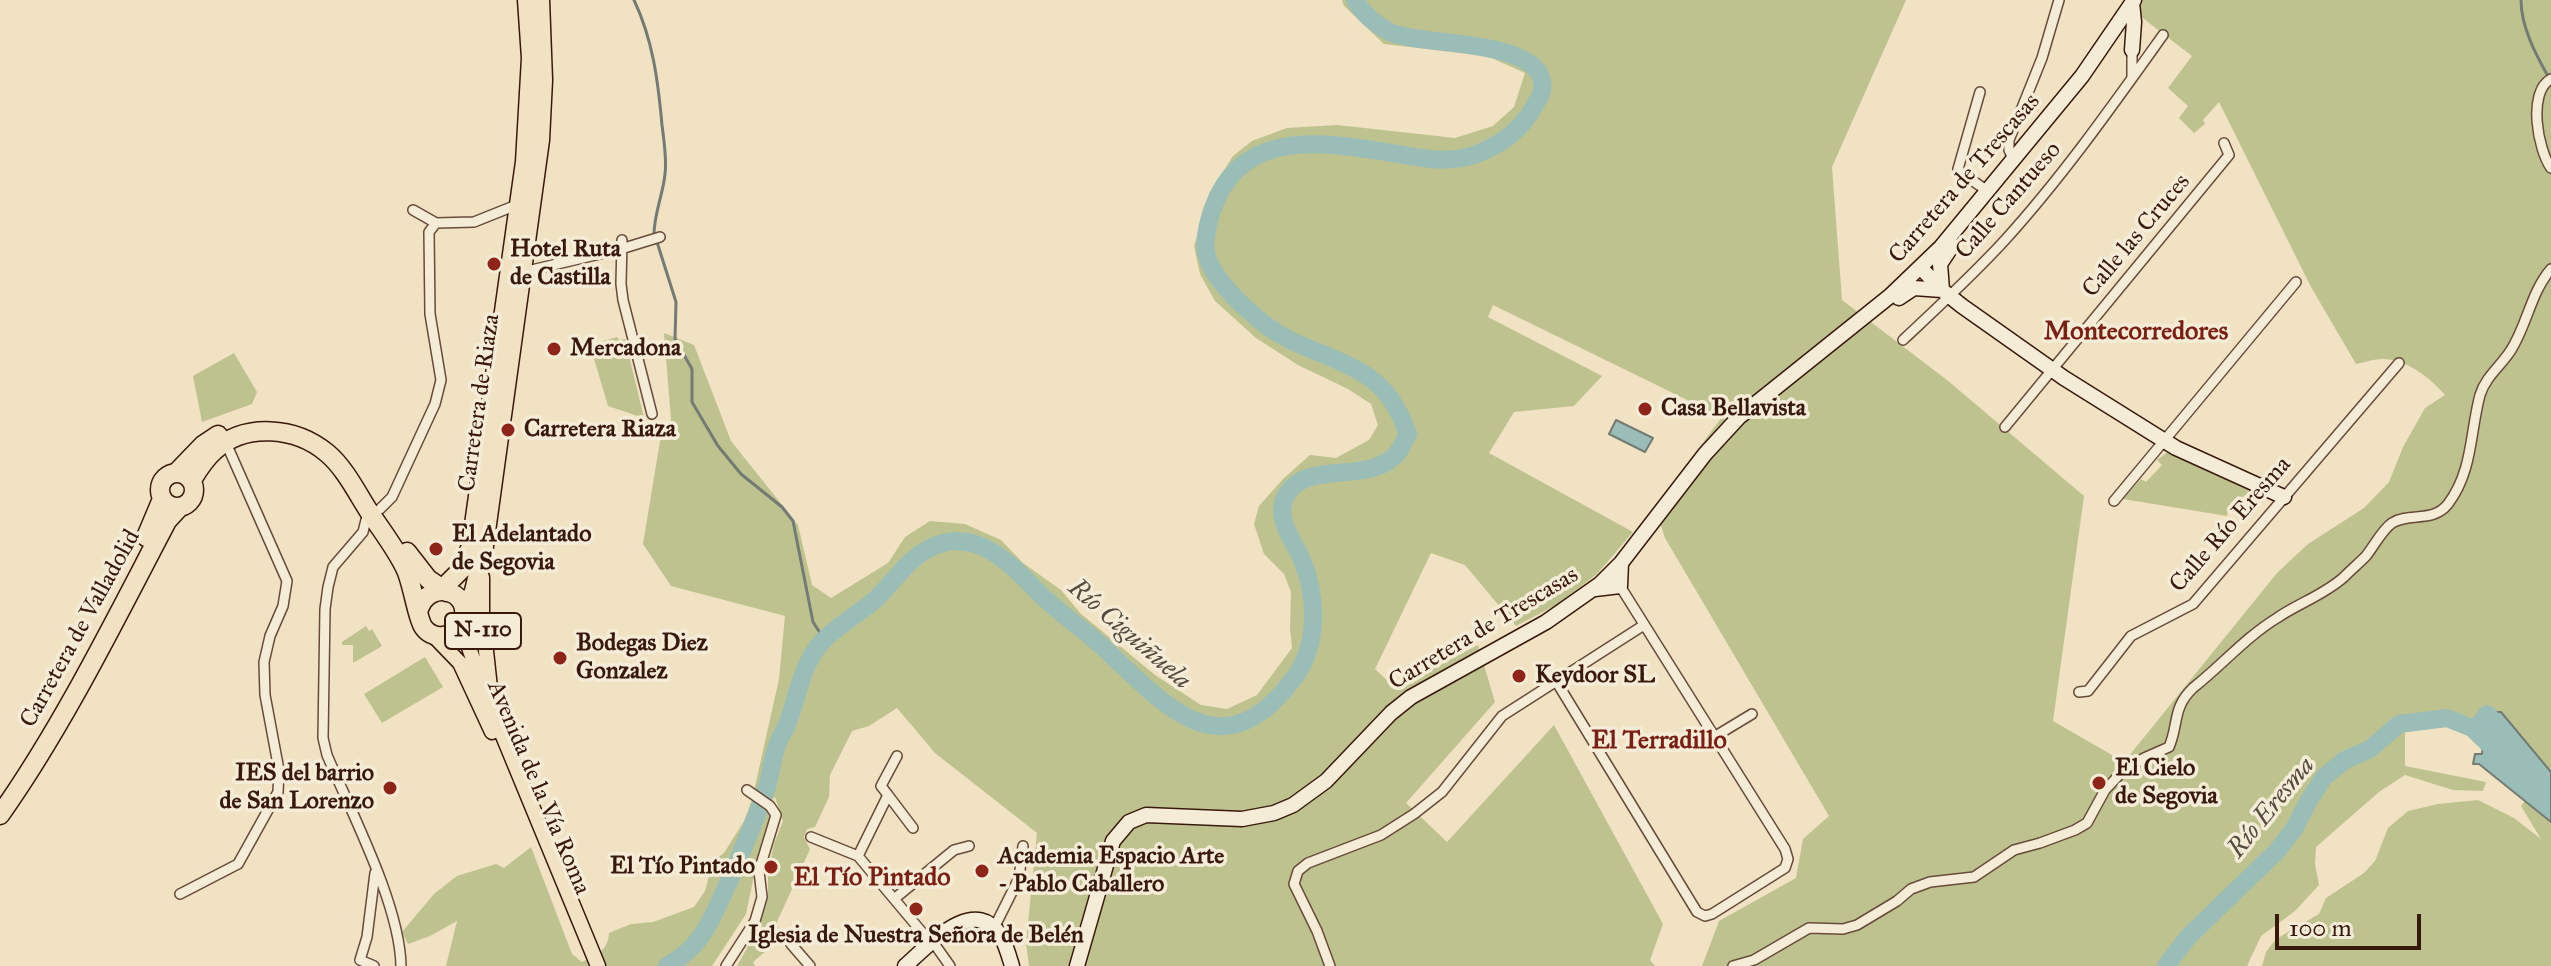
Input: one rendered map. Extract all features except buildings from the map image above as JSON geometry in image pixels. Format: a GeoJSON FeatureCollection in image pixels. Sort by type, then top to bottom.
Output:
{"type":"FeatureCollection","features":[{"type":"Feature","properties":{"kind":"highway","name":"Carretera de Riaza"},"geometry":{"type":"LineString","coordinates":[[463,620],[474,591],[519,204],[531,58],[527,0]]}},
{"type":"Feature","properties":{"kind":"highway","name":"Carretera de Riaza"},"geometry":{"type":"LineString","coordinates":[[443,590],[477,552],[523,272],[542,107],[540,0]]}},
{"type":"Feature","properties":{"kind":"highway"},"geometry":{"type":"LineString","coordinates":[[184,477],[196,452],[220,434],[255,421],[284,422],[320,435],[340,450],[374,509],[405,568],[421,623],[433,635],[451,634],[463,620],[462,603],[419,569],[374,509],[333,459],[308,441],[271,431],[244,434],[212,453],[184,477]]}},
{"type":"Feature","properties":{"kind":"highway"},"geometry":{"type":"LineString","coordinates":[[170,474],[184,477],[194,495],[188,504],[179,508],[169,506],[162,499],[162,482],[170,474]]}},
{"type":"Feature","properties":{"kind":"highway","name":"Carretera de Valladolid"},"geometry":{"type":"LineString","coordinates":[[0,797],[65,687],[142,544],[162,499]]}},
{"type":"Feature","properties":{"kind":"highway","name":"Carretera de Valladolid"},"geometry":{"type":"LineString","coordinates":[[0,815],[88,669],[167,521],[179,508]]}},
{"type":"Feature","properties":{"kind":"highway"},"geometry":{"type":"LineString","coordinates":[[419,569],[437,571],[452,568],[477,552]]}},
{"type":"Feature","properties":{"kind":"highway"},"geometry":{"type":"LineString","coordinates":[[419,609],[426,597],[443,590]]}},
{"type":"Feature","properties":{"kind":"main road","name":"Avenida de la Vía Roma"},"geometry":{"type":"LineString","coordinates":[[477,552],[493,708]]}},
{"type":"Feature","properties":{"kind":"main road","name":"Avenida de la Vía Roma"},"geometry":{"type":"LineString","coordinates":[[463,620],[470,653],[591,960]]}},
{"type":"Feature","properties":{"kind":"main road","name":"Avenida de la Vía Roma"},"geometry":{"type":"LineString","coordinates":[[433,635],[457,659],[471,683],[591,960]]}},
{"type":"Feature","properties":{"kind":"street"},"geometry":{"type":"LineString","coordinates":[[2014,161],[2009,140],[2042,58],[2059,0]]}},
{"type":"Feature","properties":{"kind":"street"},"geometry":{"type":"LineString","coordinates":[[2132,77],[2133,1]]}},
{"type":"Feature","properties":{"kind":"street","name":"Carretera de Trescasas"},"geometry":{"type":"LineString","coordinates":[[1077,966],[1113,841],[1129,822],[1152,814],[1242,819],[1274,813],[1293,805],[1326,781],[1391,713],[1411,697],[1546,622],[1594,589],[1621,563],[1726,430],[1759,399],[1921,268],[1986,195],[2082,76],[2133,1]]}},
{"type":"Feature","properties":{"kind":"street"},"geometry":{"type":"LineString","coordinates":[[2120,21],[2128,28],[2132,50]]}},
{"type":"Feature","properties":{"kind":"street","name":"Calle Cantueso"},"geometry":{"type":"LineString","coordinates":[[1903,340],[1946,294],[2006,239],[2072,159],[2163,35]]}},
{"type":"Feature","properties":{"kind":"street"},"geometry":{"type":"LineString","coordinates":[[2551,79],[2541,89],[2537,117],[2540,139],[2551,168]]}},
{"type":"Feature","properties":{"kind":"street"},"geometry":{"type":"LineString","coordinates":[[1946,294],[1940,266],[1943,258],[1976,218],[1986,195],[1958,169],[1980,92]]}},
{"type":"Feature","properties":{"kind":"street","name":"Calle las Cruces"},"geometry":{"type":"LineString","coordinates":[[2005,427],[2229,155],[2224,143]]}},
{"type":"Feature","properties":{"kind":"street"},"geometry":{"type":"LineString","coordinates":[[413,210],[436,223],[474,222],[519,204]]}},
{"type":"Feature","properties":{"kind":"street"},"geometry":{"type":"LineString","coordinates":[[401,966],[396,929],[323,738],[325,609],[333,567],[363,532],[374,509],[392,497],[438,395],[440,368],[430,314],[428,254],[429,232],[436,223]]}},
{"type":"Feature","properties":{"kind":"street"},"geometry":{"type":"LineString","coordinates":[[523,272],[660,237]]}},
{"type":"Feature","properties":{"kind":"street"},"geometry":{"type":"LineString","coordinates":[[622,245],[623,300],[652,414]]}},
{"type":"Feature","properties":{"kind":"street"},"geometry":{"type":"LineString","coordinates":[[1921,268],[1946,294],[2052,370],[2163,440],[2284,497]]}},
{"type":"Feature","properties":{"kind":"street"},"geometry":{"type":"LineString","coordinates":[[1733,966],[1754,960],[1809,928],[1843,929],[1857,925],[1911,889],[1930,882],[1974,877],[2014,850],[2040,843],[2087,823],[2105,790],[2121,773],[2169,747],[2178,706],[2193,688],[2261,629],[2328,590],[2366,556],[2390,524],[2402,519],[2431,516],[2446,507],[2461,484],[2486,379],[2510,352],[2551,269]]}},
{"type":"Feature","properties":{"kind":"street"},"geometry":{"type":"LineString","coordinates":[[2114,501],[2296,282]]}},
{"type":"Feature","properties":{"kind":"street"},"geometry":{"type":"LineString","coordinates":[[1864,316],[1884,309],[1911,289],[1946,294]]}},
{"type":"Feature","properties":{"kind":"street","name":"Calle Río Eresma"},"geometry":{"type":"LineString","coordinates":[[2079,692],[2088,691],[2131,636],[2193,604],[2399,363]]}},
{"type":"Feature","properties":{"kind":"street"},"geometry":{"type":"LineString","coordinates":[[180,894],[238,864],[279,787],[279,766],[265,695],[264,662],[270,636],[286,596],[287,581],[226,443]]}},
{"type":"Feature","properties":{"kind":"street"},"geometry":{"type":"LineString","coordinates":[[363,532],[384,533]]}},
{"type":"Feature","properties":{"kind":"street"},"geometry":{"type":"LineString","coordinates":[[1556,681],[1698,913],[1705,916],[1712,914],[1781,871],[1788,859],[1785,849],[1620,586],[1621,563]]}},
{"type":"Feature","properties":{"kind":"street"},"geometry":{"type":"LineString","coordinates":[[1594,589],[1620,586]]}},
{"type":"Feature","properties":{"kind":"street"},"geometry":{"type":"LineString","coordinates":[[1330,966],[1317,931],[1296,890],[1298,871],[1308,863],[1381,835],[1417,812],[1442,792],[1502,716],[1644,625]]}},
{"type":"Feature","properties":{"kind":"street"},"geometry":{"type":"LineString","coordinates":[[1714,737],[1752,714]]}},
{"type":"Feature","properties":{"kind":"street"},"geometry":{"type":"LineString","coordinates":[[897,756],[881,786],[913,828]]}},
{"type":"Feature","properties":{"kind":"street"},"geometry":{"type":"LineString","coordinates":[[726,966],[753,925],[762,897],[759,871],[776,815],[770,806],[750,792]]}},
{"type":"Feature","properties":{"kind":"street"},"geometry":{"type":"LineString","coordinates":[[858,856],[888,795]]}},
{"type":"Feature","properties":{"kind":"street"},"geometry":{"type":"LineString","coordinates":[[811,837],[858,856],[950,966]]}},
{"type":"Feature","properties":{"kind":"street"},"geometry":{"type":"LineString","coordinates":[[894,899],[954,850],[969,846]]}},
{"type":"Feature","properties":{"kind":"street"},"geometry":{"type":"LineString","coordinates":[[994,928],[1019,878],[1023,846]]}},
{"type":"Feature","properties":{"kind":"street"},"geometry":{"type":"LineString","coordinates":[[374,966],[360,960],[367,937],[375,869]]}},
{"type":"Feature","properties":{"kind":"street"},"geometry":{"type":"LineString","coordinates":[[905,966],[954,925],[965,921],[982,921],[994,928],[1002,939],[1012,966]]}},
{"type":"Feature","properties":{"kind":"street"},"geometry":{"type":"LineString","coordinates":[[791,944],[810,966]]}},
{"type":"Feature","properties":{"kind":"green space"},"geometry":{"type":"Polygon","coordinates":[[[1342,0],[1906,0],[1832,167],[1842,300],[1947,380],[2084,496],[2053,721],[2124,762],[2277,573],[2308,544],[2364,508],[2389,482],[2403,447],[2425,408],[2445,395],[2425,376],[2401,362],[2380,359],[2356,364],[2311,287],[2219,102],[2203,120],[2205,124],[2194,133],[2179,118],[2188,106],[2168,88],[2192,56],[2135,12],[2135,0],[2551,0],[2551,805],[2479,733],[2461,724],[2461,732],[2434,723],[2405,723],[2405,766],[2486,782],[2483,791],[2453,790],[2405,775],[2379,792],[2316,847],[2319,885],[2295,911],[2261,936],[2247,966],[1702,966],[1719,921],[1796,878],[1803,839],[1829,816],[1665,538],[1655,507],[1722,417],[1493,305],[1488,317],[1602,376],[1574,406],[1514,412],[1489,453],[1633,532],[1597,574],[1558,604],[1516,626],[1465,565],[1431,553],[1375,669],[1395,688],[1478,645],[1495,702],[1406,803],[1447,842],[1554,725],[1663,924],[1650,960],[1655,966],[1029,966],[1026,943],[1037,833],[935,753],[897,708],[869,726],[852,731],[830,775],[829,797],[815,827],[807,829],[804,837],[810,849],[777,922],[781,938],[753,962],[755,966],[737,966],[752,939],[768,898],[768,873],[783,821],[775,797],[767,805],[770,809],[769,825],[758,856],[746,914],[712,966],[446,966],[457,921],[408,944],[402,932],[434,894],[457,876],[496,864],[504,868],[531,847],[572,954],[582,962],[604,948],[609,933],[694,907],[705,891],[713,861],[724,853],[744,821],[752,800],[779,679],[785,616],[671,586],[643,544],[660,441],[672,432],[664,333],[694,345],[731,441],[798,525],[812,585],[831,598],[888,563],[905,537],[930,521],[965,524],[1001,540],[1023,563],[1061,590],[1080,613],[1155,675],[1201,705],[1227,709],[1257,695],[1292,648],[1291,592],[1284,574],[1264,554],[1254,524],[1259,506],[1310,455],[1336,458],[1369,440],[1378,425],[1371,404],[1298,365],[1256,338],[1215,301],[1200,274],[1194,246],[1210,192],[1233,156],[1252,141],[1287,128],[1337,125],[1455,138],[1493,126],[1514,107],[1525,73],[1487,56],[1384,44],[1344,6],[1342,0]]]}},
{"type":"Feature","properties":{"kind":"green space"},"geometry":{"type":"Polygon","coordinates":[[[617,337],[619,340],[625,339],[644,418],[608,406],[590,345],[617,337]]]}},
{"type":"Feature","properties":{"kind":"green space"},"geometry":{"type":"Polygon","coordinates":[[[234,353],[257,392],[252,404],[202,422],[193,376],[234,353]]]}},
{"type":"Feature","properties":{"kind":"green space"},"geometry":{"type":"Polygon","coordinates":[[[2169,451],[2251,491],[2229,507],[2227,516],[2123,499],[2141,479],[2146,482],[2162,465],[2157,460],[2169,451]]]}},
{"type":"Feature","properties":{"kind":"green space"},"geometry":{"type":"Polygon","coordinates":[[[366,626],[369,631],[372,629],[382,646],[353,663],[353,645],[342,645],[342,642],[366,626]]]}},
{"type":"Feature","properties":{"kind":"green space"},"geometry":{"type":"Polygon","coordinates":[[[425,657],[443,687],[382,723],[364,694],[425,657]]]}},
{"type":"Feature","properties":{"kind":"green space"},"geometry":{"type":"Polygon","coordinates":[[[2478,800],[2514,818],[2541,839],[2521,806],[2525,801],[2551,822],[2551,966],[2262,966],[2266,952],[2276,939],[2319,914],[2326,898],[2364,873],[2375,861],[2388,828],[2408,811],[2478,800]]]}},
{"type":"Feature","properties":{"kind":"water"},"geometry":{"type":"Polygon","coordinates":[[[1616,420],[1653,438],[1645,452],[1609,434],[1616,420]]]}},
{"type":"Feature","properties":{"kind":"water"},"geometry":{"type":"Polygon","coordinates":[[[2495,712],[2501,712],[2551,772],[2551,822],[2479,764],[2473,764],[2475,754],[2482,754],[2483,742],[2476,738],[2495,712]]]}},
{"type":"Feature","properties":{"kind":"waterway"},"geometry":{"type":"LineString","coordinates":[[634,0],[654,61],[665,150],[665,174],[654,235]]}},
{"type":"Feature","properties":{"kind":"waterway","name":"Río Ciguiñuela"},"geometry":{"type":"LineString","coordinates":[[667,966],[694,944],[718,906],[767,787],[776,748],[814,652],[828,636],[878,597],[902,570],[930,548],[946,542],[962,541],[991,551],[1151,692],[1196,721],[1219,726],[1243,722],[1268,707],[1294,678],[1308,651],[1313,604],[1307,574],[1283,519],[1283,503],[1287,494],[1297,483],[1310,477],[1373,468],[1387,462],[1399,451],[1408,434],[1392,401],[1374,381],[1349,365],[1279,334],[1255,317],[1222,283],[1208,260],[1205,245],[1215,203],[1233,174],[1251,158],[1273,149],[1322,144],[1436,159],[1474,155],[1501,142],[1516,130],[1529,115],[1542,91],[1539,74],[1526,61],[1481,47],[1390,32],[1361,10],[1355,0]]}},
{"type":"Feature","properties":{"kind":"waterway"},"geometry":{"type":"LineString","coordinates":[[2521,0],[2526,30],[2549,78]]}},
{"type":"Feature","properties":{"kind":"waterway"},"geometry":{"type":"LineString","coordinates":[[657,242],[676,302],[675,339],[692,369],[692,402],[718,446],[741,474],[782,507],[793,521],[813,622],[824,639]]}},
{"type":"Feature","properties":{"kind":"waterway"},"geometry":{"type":"LineString","coordinates":[[2475,731],[2487,714],[2498,726],[2502,739]]}},
{"type":"Feature","properties":{"kind":"waterway","name":"Río Eresma"},"geometry":{"type":"LineString","coordinates":[[2166,966],[2188,937],[2277,851],[2294,829],[2324,777],[2345,760],[2370,749],[2399,724],[2447,718],[2472,728],[2495,750]]}},
{"type":"Feature","properties":{"kind":"place","name":"Hotel Ruta de Castilla"},"geometry":{"type":"Point","coordinates":[494,264]}},
{"type":"Feature","properties":{"kind":"place","name":"Mercadona"},"geometry":{"type":"Point","coordinates":[554,349]}},
{"type":"Feature","properties":{"kind":"place","name":"Casa Bellavista"},"geometry":{"type":"Point","coordinates":[1645,409]}},
{"type":"Feature","properties":{"kind":"place","name":"Carretera Riaza"},"geometry":{"type":"Point","coordinates":[508,430]}},
{"type":"Feature","properties":{"kind":"place","name":"El Adelantado de Segovia"},"geometry":{"type":"Point","coordinates":[436,549]}},
{"type":"Feature","properties":{"kind":"place","name":"Bodegas Diez Gonzalez"},"geometry":{"type":"Point","coordinates":[560,658]}},
{"type":"Feature","properties":{"kind":"place","name":"Keydoor SL"},"geometry":{"type":"Point","coordinates":[1519,676]}},
{"type":"Feature","properties":{"kind":"place","name":"El Cielo de Segovia"},"geometry":{"type":"Point","coordinates":[2099,783]}},
{"type":"Feature","properties":{"kind":"place","name":"IES del barrio de San Lorenzo"},"geometry":{"type":"Point","coordinates":[390,788]}},
{"type":"Feature","properties":{"kind":"place","name":"El Tío Pintado"},"geometry":{"type":"Point","coordinates":[771,867]}},
{"type":"Feature","properties":{"kind":"place","name":"Academia Espacio Arte - Pablo Caballero"},"geometry":{"type":"Point","coordinates":[982,871]}},
{"type":"Feature","properties":{"kind":"place","name":"Iglesia de Nuestra Señora de Belén"},"geometry":{"type":"Point","coordinates":[916,909]}},
{"type":"Feature","properties":{"kind":"district","name":"Montecorredores"},"geometry":{"type":"Point","coordinates":[2136,333]}},
{"type":"Feature","properties":{"kind":"district","name":"El Terradillo"},"geometry":{"type":"Point","coordinates":[1659,742]}},
{"type":"Feature","properties":{"kind":"district","name":"El Tío Pintado"},"geometry":{"type":"Point","coordinates":[872,879]}}]}
